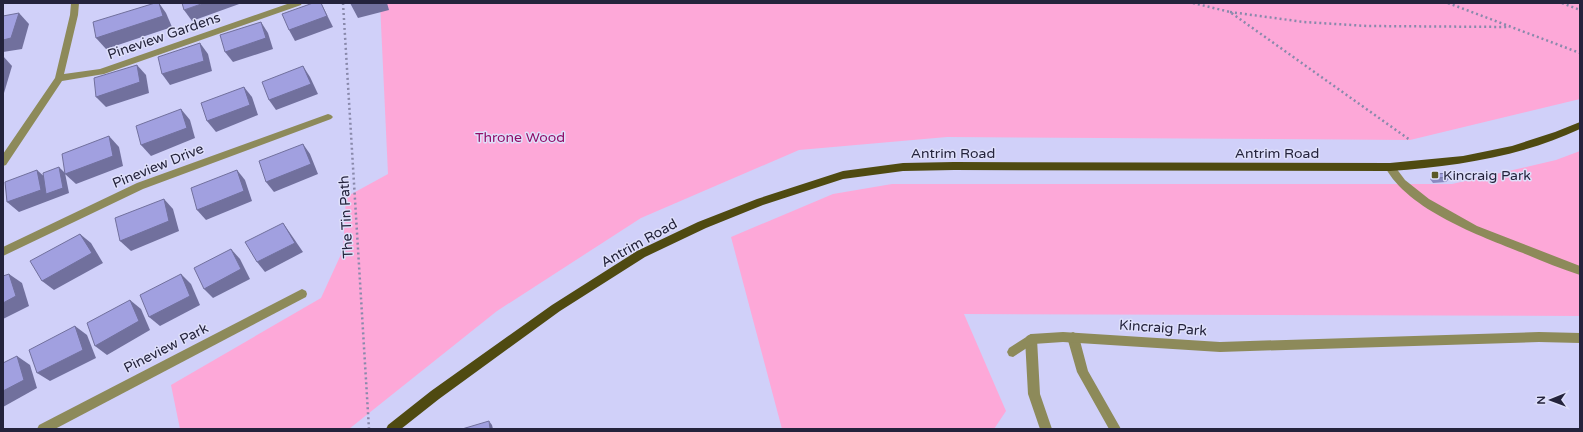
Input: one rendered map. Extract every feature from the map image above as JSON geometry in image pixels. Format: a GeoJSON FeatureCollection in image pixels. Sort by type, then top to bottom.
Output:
{"type":"FeatureCollection","features":[{"type":"Feature","properties":{"kind":"main road","name":"Antrim Road"},"geometry":{"type":"LineString","coordinates":[[392,429],[435,395],[556,308],[641,254],[702,225],[760,202],[842,175],[902,168],[954,166],[1390,166],[1431,164],[1478,157],[1527,145],[1580,125]]}},
{"type":"Feature","properties":{"kind":"street"},"geometry":{"type":"LineString","coordinates":[[3,162],[59,78],[74,15],[75,3]]}},
{"type":"Feature","properties":{"kind":"street","name":"Pineview Gardens"},"geometry":{"type":"LineString","coordinates":[[59,78],[102,72],[298,3]]}},
{"type":"Feature","properties":{"kind":"street","name":"Pineview Drive"},"geometry":{"type":"LineString","coordinates":[[3,252],[140,186],[328,117]]}},
{"type":"Feature","properties":{"kind":"street"},"geometry":{"type":"LineString","coordinates":[[1390,166],[1402,183],[1426,202],[1473,229],[1580,272]]}},
{"type":"Feature","properties":{"kind":"street","name":"Pineview Park"},"geometry":{"type":"LineString","coordinates":[[43,429],[302,294]]}},
{"type":"Feature","properties":{"kind":"street"},"geometry":{"type":"LineString","coordinates":[[1073,337],[1083,372],[1115,429]]}},
{"type":"Feature","properties":{"kind":"street","name":"Kincraig Park"},"geometry":{"type":"LineString","coordinates":[[1031,339],[1073,337],[1220,347],[1539,337],[1580,338]]}},
{"type":"Feature","properties":{"kind":"street"},"geometry":{"type":"LineString","coordinates":[[1014,352],[1031,339]]}},
{"type":"Feature","properties":{"kind":"street"},"geometry":{"type":"LineString","coordinates":[[1031,339],[1034,394],[1046,429]]}},
{"type":"Feature","properties":{"kind":"path","name":"The Tin Path"},"geometry":{"type":"LineString","coordinates":[[343,3],[369,429]]}},
{"type":"Feature","properties":{"kind":"path"},"geometry":{"type":"LineString","coordinates":[[1193,3],[1230,12],[1304,22],[1367,26],[1509,27]]}},
{"type":"Feature","properties":{"kind":"path"},"geometry":{"type":"LineString","coordinates":[[1448,3],[1580,53]]}},
{"type":"Feature","properties":{"kind":"path"},"geometry":{"type":"LineString","coordinates":[[1562,3],[1580,10]]}},
{"type":"Feature","properties":{"kind":"path"},"geometry":{"type":"LineString","coordinates":[[1230,12],[1410,140]]}},
{"type":"Feature","properties":{"kind":"green space","name":"Throne Wood"},"geometry":{"type":"Polygon","coordinates":[[[380,3],[1580,3],[1580,99],[1410,140],[947,137],[799,150],[641,218],[497,311],[349,429],[180,429],[171,385],[321,298],[343,250],[346,197],[388,174],[380,3]]]}},
{"type":"Feature","properties":{"kind":"green space"},"geometry":{"type":"Polygon","coordinates":[[[1580,151],[1580,316],[964,314],[1006,411],[994,429],[782,429],[731,237],[833,194],[892,184],[1452,184],[1556,160],[1580,151]]]}},
{"type":"Feature","properties":{"kind":"building"},"geometry":{"type":"Polygon","coordinates":[[[159,3],[163,16],[96,38],[93,22],[159,3]]]}},
{"type":"Feature","properties":{"kind":"building"},"geometry":{"type":"Polygon","coordinates":[[[182,3],[204,3],[184,10],[182,3]]]}},
{"type":"Feature","properties":{"kind":"building"},"geometry":{"type":"Polygon","coordinates":[[[313,3],[321,3],[327,16],[289,30],[282,14],[313,3]]]}},
{"type":"Feature","properties":{"kind":"building"},"geometry":{"type":"Polygon","coordinates":[[[19,13],[11,38],[3,40],[3,16],[19,13]]]}},
{"type":"Feature","properties":{"kind":"building"},"geometry":{"type":"Polygon","coordinates":[[[261,22],[266,38],[225,52],[220,35],[261,22]]]}},
{"type":"Feature","properties":{"kind":"building"},"geometry":{"type":"Polygon","coordinates":[[[200,43],[204,61],[162,74],[158,57],[200,43]]]}},
{"type":"Feature","properties":{"kind":"building"},"geometry":{"type":"Polygon","coordinates":[[[137,65],[140,82],[96,97],[94,78],[137,65]]]}},
{"type":"Feature","properties":{"kind":"building"},"geometry":{"type":"Polygon","coordinates":[[[303,66],[311,84],[269,100],[262,82],[303,66]]]}},
{"type":"Feature","properties":{"kind":"building"},"geometry":{"type":"Polygon","coordinates":[[[244,87],[250,105],[207,121],[201,103],[244,87]]]}},
{"type":"Feature","properties":{"kind":"building"},"geometry":{"type":"Polygon","coordinates":[[[181,109],[187,128],[141,145],[136,126],[181,109]]]}},
{"type":"Feature","properties":{"kind":"building"},"geometry":{"type":"Polygon","coordinates":[[[109,136],[113,156],[65,174],[62,154],[109,136]]]}},
{"type":"Feature","properties":{"kind":"building"},"geometry":{"type":"Polygon","coordinates":[[[303,144],[311,164],[266,182],[259,161],[303,144]]]}},
{"type":"Feature","properties":{"kind":"building"},"geometry":{"type":"Polygon","coordinates":[[[59,167],[63,188],[46,194],[43,173],[59,167]]]}},
{"type":"Feature","properties":{"kind":"building"},"geometry":{"type":"Polygon","coordinates":[[[37,170],[41,190],[7,202],[5,182],[37,170]]]}},
{"type":"Feature","properties":{"kind":"building"},"geometry":{"type":"Polygon","coordinates":[[[237,170],[244,191],[197,210],[191,188],[237,170]]]}},
{"type":"Feature","properties":{"kind":"building"},"geometry":{"type":"Polygon","coordinates":[[[1449,173],[1451,177],[1438,178],[1436,174],[1449,173]]]}},
{"type":"Feature","properties":{"kind":"building"},"geometry":{"type":"Polygon","coordinates":[[[164,199],[169,221],[120,241],[115,218],[164,199]]]}},
{"type":"Feature","properties":{"kind":"building"},"geometry":{"type":"Polygon","coordinates":[[[283,223],[295,243],[257,262],[245,242],[283,223]]]}},
{"type":"Feature","properties":{"kind":"building"},"geometry":{"type":"Polygon","coordinates":[[[80,234],[92,253],[42,281],[30,261],[80,234]]]}},
{"type":"Feature","properties":{"kind":"building"},"geometry":{"type":"Polygon","coordinates":[[[231,249],[241,269],[204,289],[194,268],[231,249]]]}},
{"type":"Feature","properties":{"kind":"building"},"geometry":{"type":"Polygon","coordinates":[[[9,274],[16,296],[3,303],[3,276],[9,274]]]}},
{"type":"Feature","properties":{"kind":"building"},"geometry":{"type":"Polygon","coordinates":[[[181,274],[190,296],[149,317],[140,295],[181,274]]]}},
{"type":"Feature","properties":{"kind":"building"},"geometry":{"type":"Polygon","coordinates":[[[130,300],[139,321],[95,346],[87,323],[130,300]]]}},
{"type":"Feature","properties":{"kind":"building"},"geometry":{"type":"Polygon","coordinates":[[[75,326],[83,350],[37,373],[29,350],[75,326]]]}},
{"type":"Feature","properties":{"kind":"building"},"geometry":{"type":"Polygon","coordinates":[[[17,356],[24,380],[3,391],[3,363],[17,356]]]}},
{"type":"Feature","properties":{"kind":"building"},"geometry":{"type":"Polygon","coordinates":[[[489,421],[490,429],[462,429],[489,421]]]}},
{"type":"Feature","properties":{"kind":"place","name":"Kincraig Park"},"geometry":{"type":"Point","coordinates":[1435,175]}}]}
